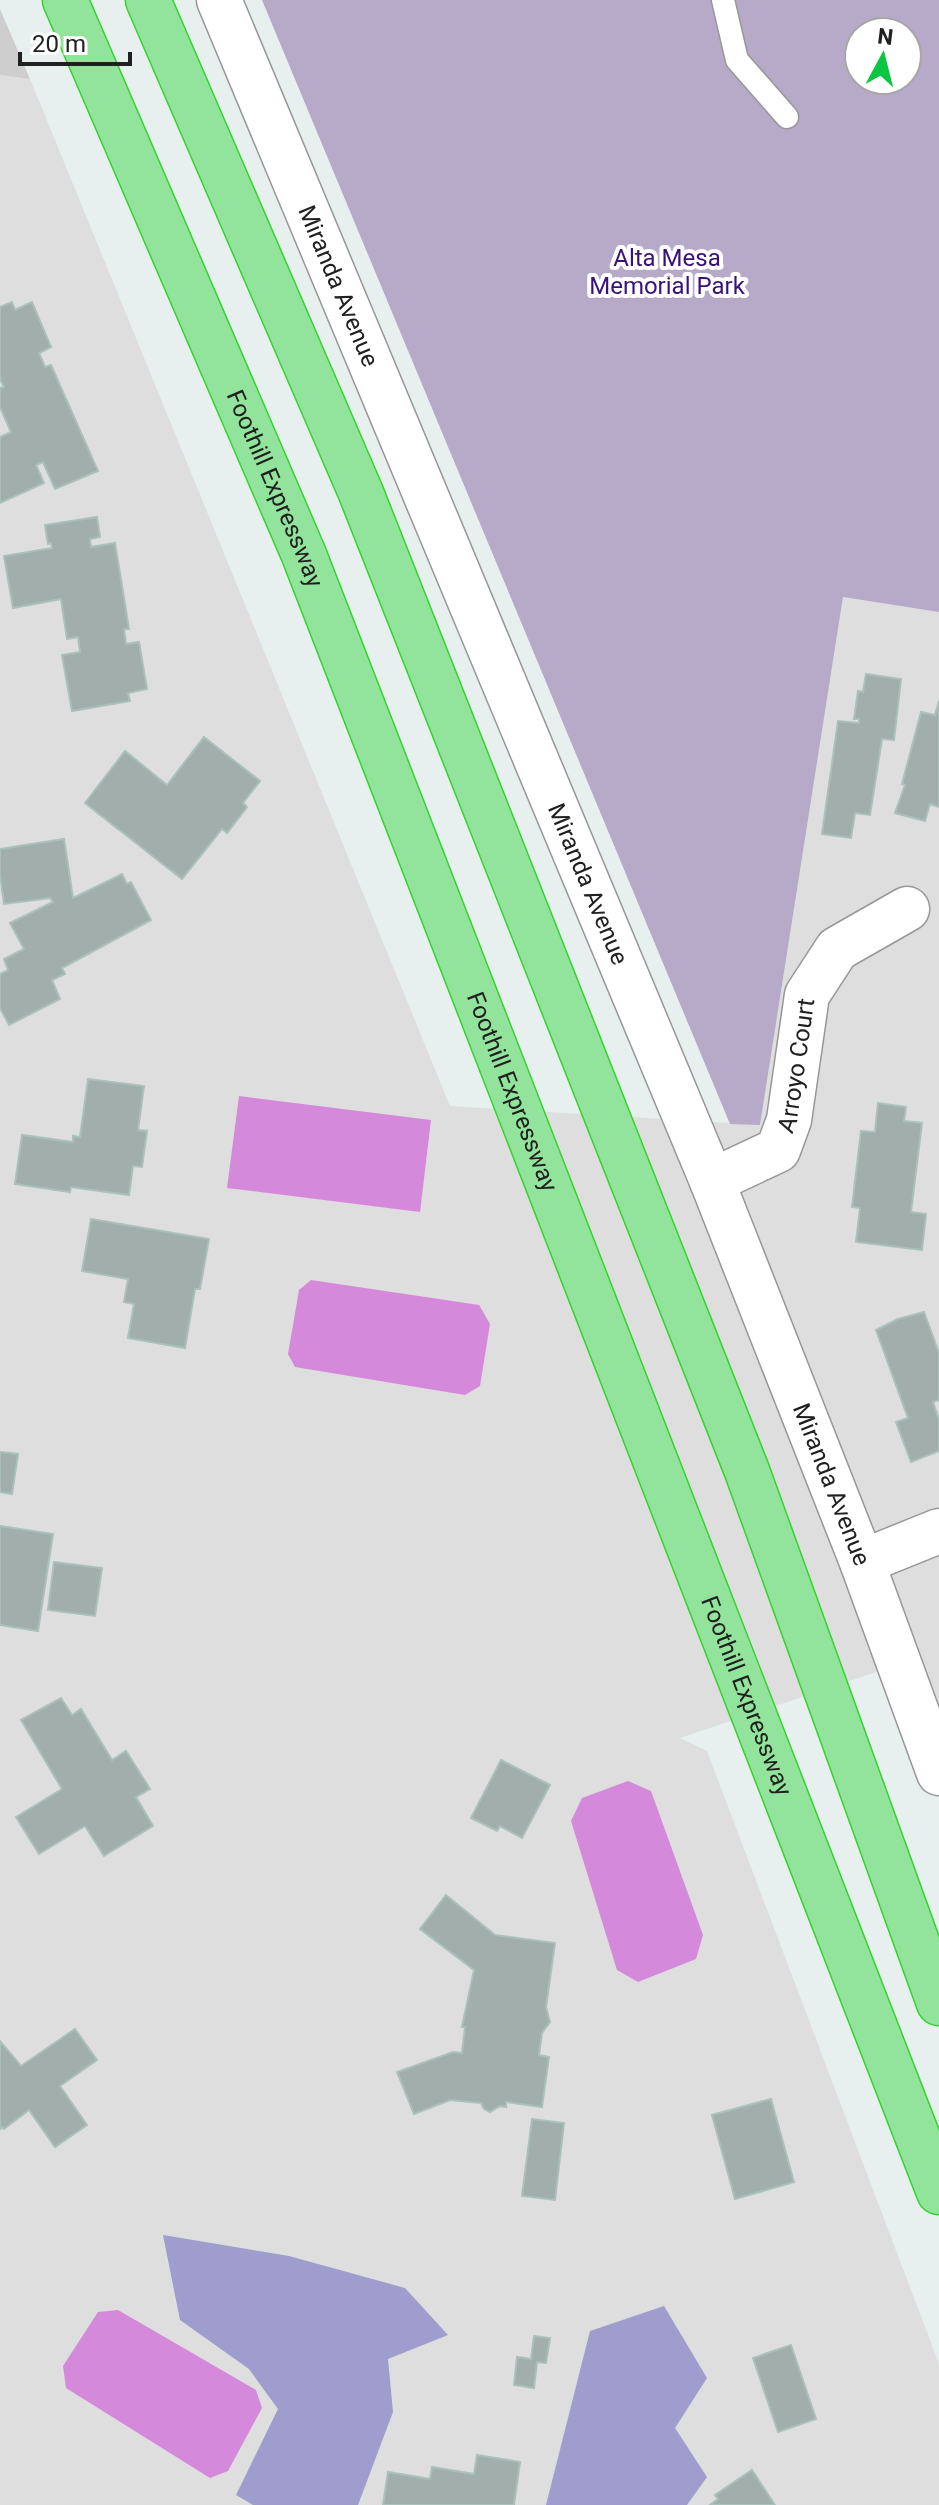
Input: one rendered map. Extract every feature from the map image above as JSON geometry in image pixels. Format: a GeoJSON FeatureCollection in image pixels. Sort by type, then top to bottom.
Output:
{"type":"FeatureCollection","features":[{"type":"Feature","properties":{"kind":"highway","name":"Foothill Expressway"},"geometry":{"type":"LineString","coordinates":[[65,0],[304,555],[939,2192]]}},
{"type":"Feature","properties":{"kind":"highway"},"geometry":{"type":"LineString","coordinates":[[148,0],[361,493],[636,1189],[747,1471],[939,2003]]}},
{"type":"Feature","properties":{"kind":"street","name":"Miranda Avenue"},"geometry":{"type":"LineString","coordinates":[[219,0],[712,1181],[862,1562],[939,1773]]}},
{"type":"Feature","properties":{"kind":"street","name":"Arroyo Court"},"geometry":{"type":"LineString","coordinates":[[712,1181],[778,1150],[789,1120],[807,995],[837,949],[907,909]]}},
{"type":"Feature","properties":{"kind":"street"},"geometry":{"type":"LineString","coordinates":[[862,1562],[939,1531]]}},
{"type":"Feature","properties":{"kind":"lane"},"geometry":{"type":"LineString","coordinates":[[723,0],[737,60],[787,117]]}},
{"type":"Feature","properties":{"kind":"shaded area"},"geometry":{"type":"Polygon","coordinates":[[[0,9],[30,79],[0,75],[0,9]]]}},
{"type":"Feature","properties":{"kind":"shaded area"},"geometry":{"type":"Polygon","coordinates":[[[0,75],[30,79],[450,1106],[760,1125],[843,597],[939,612],[939,1797],[888,1668],[680,1738],[707,1751],[939,2364],[939,2505],[0,2505],[0,75]]]}},
{"type":"Feature","properties":{"kind":"shaded area"},"geometry":{"type":"Polygon","coordinates":[[[239,1096],[431,1120],[420,1212],[227,1188],[239,1096]]]}},
{"type":"Feature","properties":{"kind":"shaded area"},"geometry":{"type":"Polygon","coordinates":[[[311,1280],[479,1305],[490,1324],[480,1386],[465,1395],[295,1367],[288,1354],[299,1290],[311,1280]]]}},
{"type":"Feature","properties":{"kind":"shaded area"},"geometry":{"type":"Polygon","coordinates":[[[628,1781],[651,1791],[703,1935],[696,1959],[638,1982],[617,1970],[571,1821],[582,1798],[628,1781]]]}},
{"type":"Feature","properties":{"kind":"shaded area"},"geometry":{"type":"Polygon","coordinates":[[[163,2235],[289,2256],[405,2288],[448,2335],[388,2359],[393,2412],[358,2505],[253,2505],[236,2495],[278,2409],[249,2369],[180,2320],[163,2235]]]}},
{"type":"Feature","properties":{"kind":"shaded area"},"geometry":{"type":"Polygon","coordinates":[[[664,2306],[707,2378],[675,2428],[707,2477],[687,2505],[546,2505],[590,2331],[664,2306]]]}},
{"type":"Feature","properties":{"kind":"shaded area"},"geometry":{"type":"Polygon","coordinates":[[[118,2310],[256,2390],[262,2408],[228,2471],[210,2478],[66,2388],[63,2366],[98,2312],[118,2310]]]}},
{"type":"Feature","properties":{"kind":"green space","name":"Alta Mesa Memorial Park"},"geometry":{"type":"Polygon","coordinates":[[[262,0],[939,0],[939,612],[843,597],[760,1125],[730,1124],[262,0]]]}},
{"type":"Feature","properties":{"kind":"building"},"geometry":{"type":"Polygon","coordinates":[[[12,302],[15,310],[32,302],[51,347],[39,353],[45,367],[51,365],[98,471],[55,489],[43,462],[36,465],[44,483],[0,503],[0,437],[11,432],[0,407],[0,388],[4,387],[0,379],[0,307],[12,302]]]}},
{"type":"Feature","properties":{"kind":"building"},"geometry":{"type":"Polygon","coordinates":[[[97,517],[100,537],[90,539],[91,547],[115,543],[129,629],[124,629],[126,644],[139,642],[147,689],[128,693],[130,701],[72,711],[62,655],[80,652],[78,637],[67,639],[61,599],[13,608],[4,556],[52,548],[51,543],[48,544],[45,525],[97,517]]]}},
{"type":"Feature","properties":{"kind":"building"},"geometry":{"type":"Polygon","coordinates":[[[866,674],[901,679],[894,740],[882,739],[870,815],[855,813],[851,838],[822,834],[838,721],[859,723],[859,719],[854,719],[858,691],[863,692],[866,674]]]}},
{"type":"Feature","properties":{"kind":"building"},"geometry":{"type":"Polygon","coordinates":[[[939,701],[939,807],[930,804],[925,821],[895,813],[905,785],[902,784],[921,712],[935,715],[939,701]]]}},
{"type":"Feature","properties":{"kind":"building"},"geometry":{"type":"Polygon","coordinates":[[[204,737],[260,781],[243,803],[247,807],[227,833],[222,829],[182,879],[85,803],[125,751],[167,785],[204,737]]]}},
{"type":"Feature","properties":{"kind":"building"},"geometry":{"type":"Polygon","coordinates":[[[64,839],[73,898],[122,874],[127,884],[131,882],[151,920],[62,968],[65,974],[52,980],[60,999],[9,1025],[0,1008],[0,974],[8,970],[4,959],[24,949],[10,923],[53,902],[50,898],[4,904],[0,849],[64,839]]]}},
{"type":"Feature","properties":{"kind":"building"},"geometry":{"type":"Polygon","coordinates":[[[88,1079],[144,1086],[138,1130],[147,1131],[142,1167],[133,1166],[129,1195],[71,1187],[70,1192],[15,1184],[22,1135],[73,1142],[73,1136],[80,1137],[88,1079]]]}},
{"type":"Feature","properties":{"kind":"building"},"geometry":{"type":"Polygon","coordinates":[[[878,1103],[906,1107],[904,1121],[922,1123],[911,1212],[926,1214],[922,1250],[856,1242],[860,1208],[852,1207],[861,1131],[875,1132],[878,1103]]]}},
{"type":"Feature","properties":{"kind":"building"},"geometry":{"type":"Polygon","coordinates":[[[91,1219],[209,1239],[200,1289],[195,1289],[185,1348],[128,1338],[134,1304],[124,1302],[128,1279],[82,1271],[91,1219]]]}},
{"type":"Feature","properties":{"kind":"building"},"geometry":{"type":"Polygon","coordinates":[[[924,1312],[939,1353],[939,1400],[933,1402],[939,1420],[939,1451],[911,1462],[896,1422],[908,1418],[876,1330],[898,1319],[924,1312]]]}},
{"type":"Feature","properties":{"kind":"building"},"geometry":{"type":"Polygon","coordinates":[[[0,1452],[18,1454],[12,1494],[0,1492],[0,1452]]]}},
{"type":"Feature","properties":{"kind":"building"},"geometry":{"type":"Polygon","coordinates":[[[0,1526],[53,1534],[38,1631],[0,1625],[0,1526]]]}},
{"type":"Feature","properties":{"kind":"building"},"geometry":{"type":"Polygon","coordinates":[[[54,1562],[102,1568],[95,1616],[48,1610],[54,1562]]]}},
{"type":"Feature","properties":{"kind":"building"},"geometry":{"type":"Polygon","coordinates":[[[61,1698],[72,1715],[81,1709],[112,1760],[126,1751],[150,1789],[136,1797],[153,1826],[104,1856],[85,1826],[39,1854],[16,1817],[62,1789],[21,1720],[61,1698]]]}},
{"type":"Feature","properties":{"kind":"building"},"geometry":{"type":"Polygon","coordinates":[[[501,1760],[550,1785],[522,1838],[500,1826],[497,1831],[471,1818],[501,1760]]]}},
{"type":"Feature","properties":{"kind":"building"},"geometry":{"type":"Polygon","coordinates":[[[446,1895],[495,1935],[555,1943],[546,2007],[550,2022],[542,2033],[539,2055],[549,2057],[542,2107],[506,2102],[506,2107],[500,2106],[490,2112],[481,2103],[450,2100],[414,2114],[397,2072],[453,2052],[462,2053],[465,2027],[462,2027],[474,1970],[420,1929],[446,1895]]]}},
{"type":"Feature","properties":{"kind":"building"},"geometry":{"type":"Polygon","coordinates":[[[75,2029],[97,2060],[60,2086],[87,2125],[55,2147],[29,2110],[0,2129],[0,2041],[21,2066],[75,2029]]]}},
{"type":"Feature","properties":{"kind":"building"},"geometry":{"type":"Polygon","coordinates":[[[771,2099],[794,2182],[735,2199],[712,2115],[771,2099]]]}},
{"type":"Feature","properties":{"kind":"building"},"geometry":{"type":"Polygon","coordinates":[[[532,2119],[564,2123],[555,2200],[522,2196],[532,2119]]]}},
{"type":"Feature","properties":{"kind":"building"},"geometry":{"type":"Polygon","coordinates":[[[534,2336],[550,2338],[546,2363],[537,2362],[534,2388],[514,2385],[517,2357],[531,2359],[534,2336]]]}},
{"type":"Feature","properties":{"kind":"building"},"geometry":{"type":"Polygon","coordinates":[[[791,2345],[816,2419],[778,2432],[753,2358],[791,2345]]]}},
{"type":"Feature","properties":{"kind":"building"},"geometry":{"type":"Polygon","coordinates":[[[477,2455],[520,2462],[514,2505],[383,2505],[388,2472],[430,2479],[432,2467],[474,2474],[477,2455]]]}},
{"type":"Feature","properties":{"kind":"building"},"geometry":{"type":"Polygon","coordinates":[[[752,2470],[775,2505],[710,2505],[718,2499],[715,2495],[752,2470]]]}}]}
